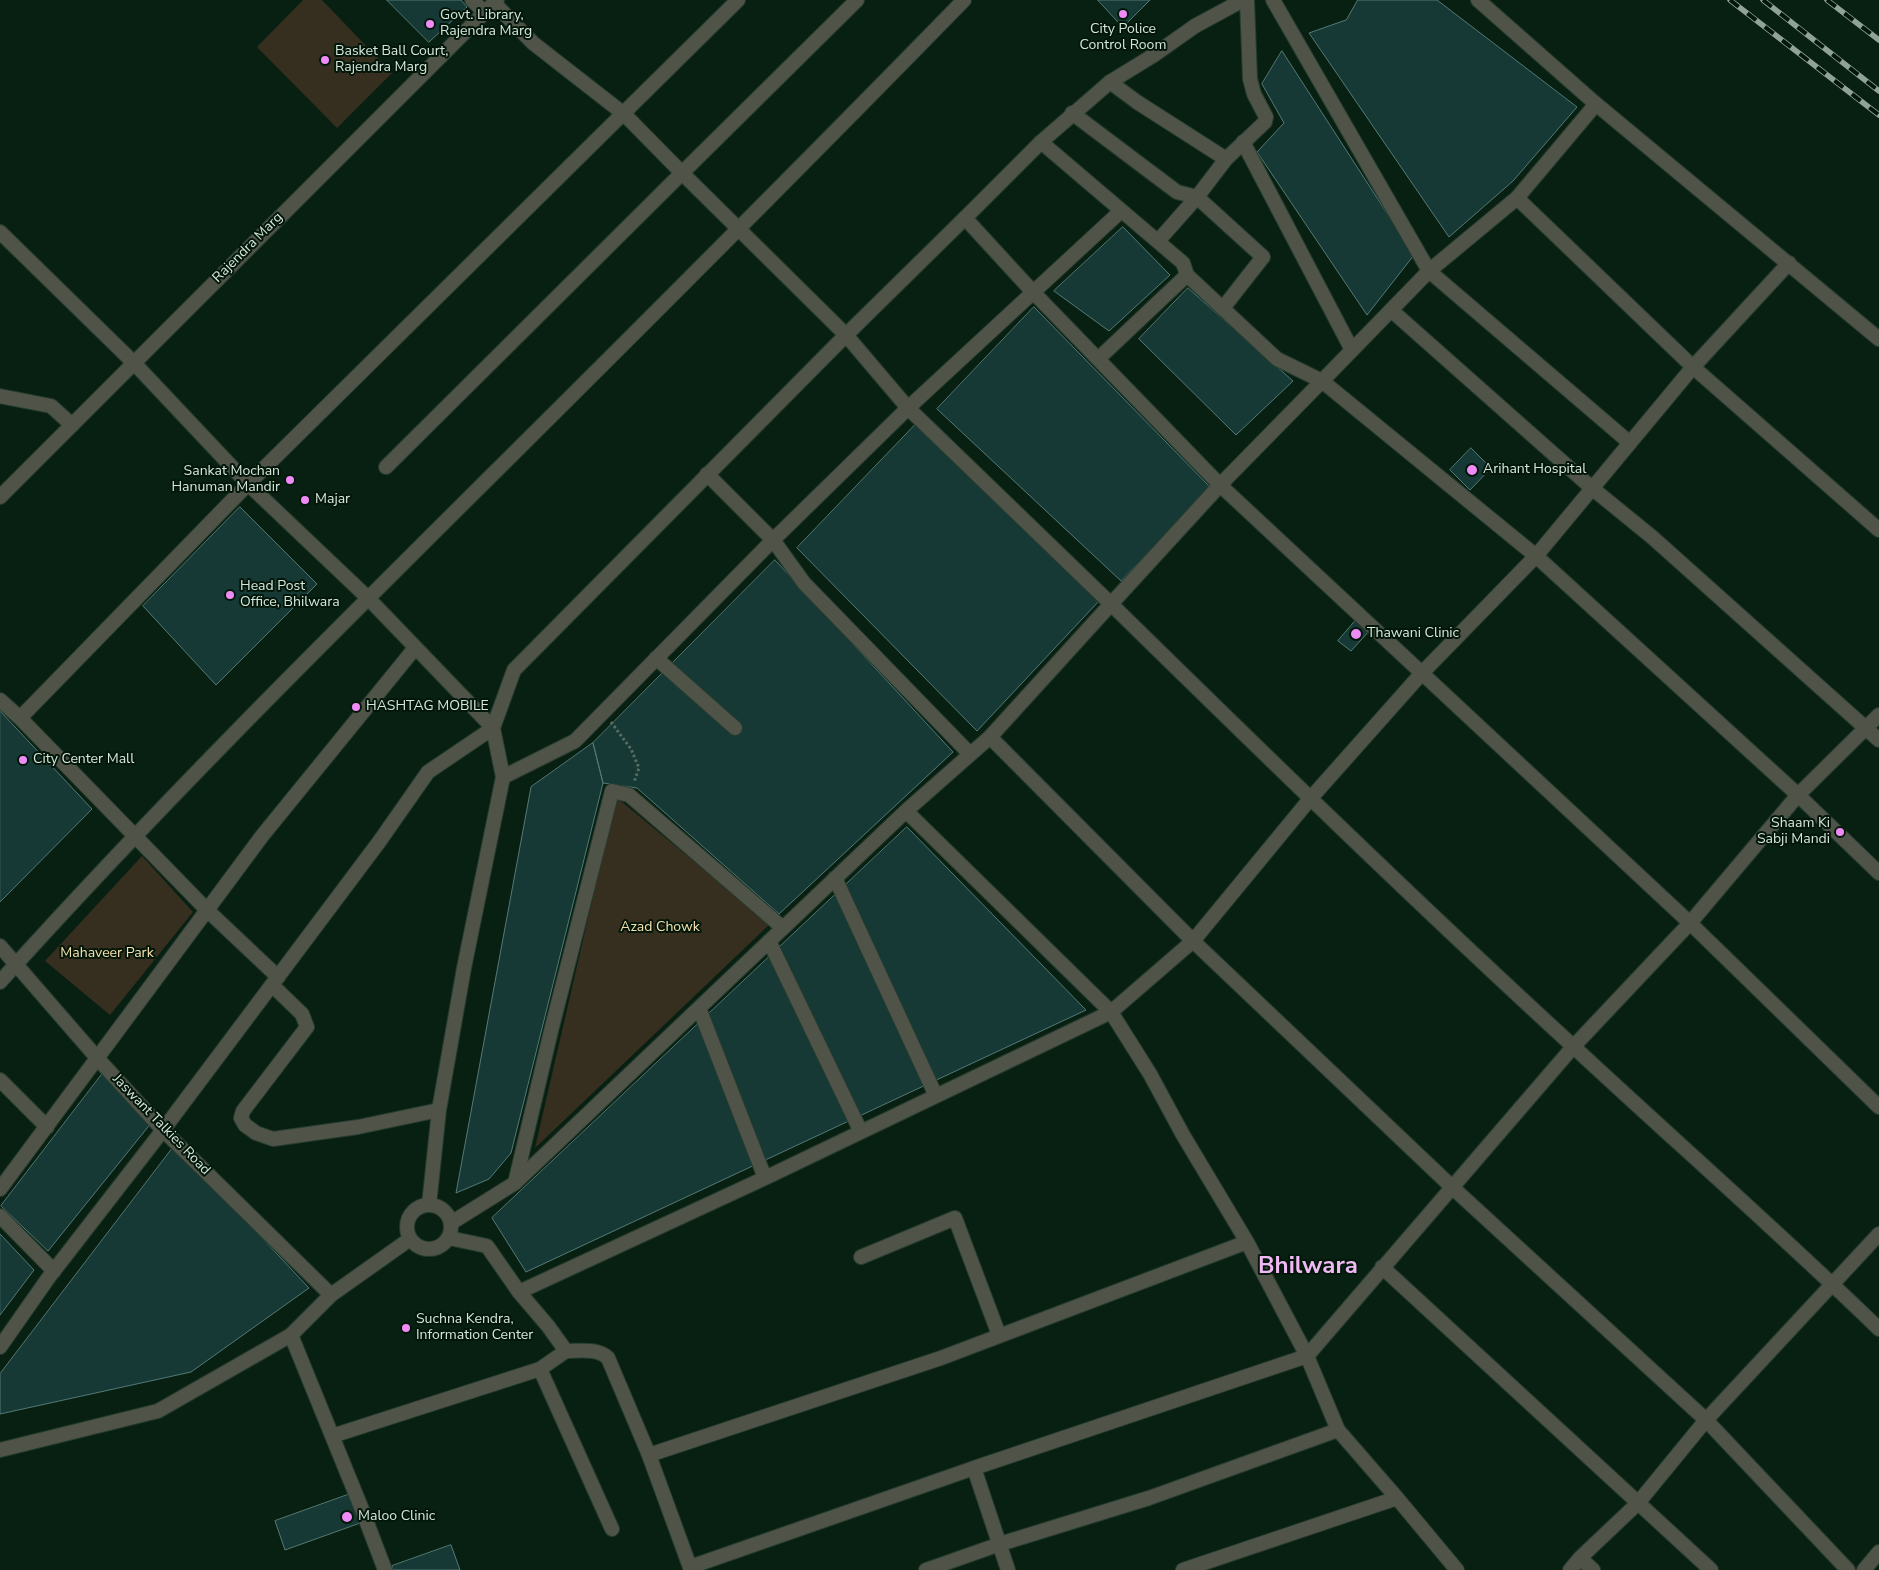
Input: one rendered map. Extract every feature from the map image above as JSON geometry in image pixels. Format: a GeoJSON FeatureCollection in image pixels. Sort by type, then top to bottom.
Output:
{"type":"FeatureCollection","features":[{"type":"Feature","properties":{"kind":"street"},"geometry":{"type":"LineString","coordinates":[[472,0],[492,5],[533,43],[624,114],[738,231],[846,335],[908,408],[1310,799],[1573,1047],[1879,1329]]}},
{"type":"Feature","properties":{"kind":"street"},"geometry":{"type":"LineString","coordinates":[[20,718],[248,484],[738,0]]}},
{"type":"Feature","properties":{"kind":"street"},"geometry":{"type":"LineString","coordinates":[[386,467],[857,0]]}},
{"type":"Feature","properties":{"kind":"street"},"geometry":{"type":"LineString","coordinates":[[0,982],[135,835],[368,598],[738,231],[964,0]]}},
{"type":"Feature","properties":{"kind":"street"},"geometry":{"type":"LineString","coordinates":[[429,1205],[440,1110],[464,968],[503,777],[493,728],[514,670],[846,335],[1072,113],[1110,82],[1154,55],[1194,26],[1243,0]]}},
{"type":"Feature","properties":{"kind":"street"},"geometry":{"type":"LineString","coordinates":[[1158,241],[1197,197],[1226,159],[1265,122],[1266,117],[1254,94],[1250,79],[1247,0]]}},
{"type":"Feature","properties":{"kind":"street"},"geometry":{"type":"LineString","coordinates":[[1273,0],[1429,270],[1630,443]]}},
{"type":"Feature","properties":{"kind":"street"},"geometry":{"type":"LineString","coordinates":[[1478,0],[1596,104],[1879,339]]}},
{"type":"Feature","properties":{"kind":"street","name":"Rajendra Marg"},"geometry":{"type":"LineString","coordinates":[[0,497],[492,5]]}},
{"type":"Feature","properties":{"kind":"street"},"geometry":{"type":"LineString","coordinates":[[1110,82],[1137,102],[1226,159]]}},
{"type":"Feature","properties":{"kind":"street"},"geometry":{"type":"LineString","coordinates":[[451,1222],[515,1183],[906,811],[990,737],[1220,485],[1429,270],[1517,198],[1596,104]]}},
{"type":"Feature","properties":{"kind":"street"},"geometry":{"type":"LineString","coordinates":[[1072,113],[1177,192],[1197,197],[1263,257],[1223,308]]}},
{"type":"Feature","properties":{"kind":"street"},"geometry":{"type":"LineString","coordinates":[[1041,142],[1183,263],[1187,275],[1277,359],[1322,381],[1536,556],[1798,795],[1879,873]]}},
{"type":"Feature","properties":{"kind":"street"},"geometry":{"type":"LineString","coordinates":[[1243,142],[1352,350]]}},
{"type":"Feature","properties":{"kind":"street"},"geometry":{"type":"LineString","coordinates":[[1517,198],[1693,367],[1879,530]]}},
{"type":"Feature","properties":{"kind":"street"},"geometry":{"type":"LineString","coordinates":[[503,777],[575,741],[773,540],[908,408],[1032,291],[1121,211]]}},
{"type":"Feature","properties":{"kind":"street"},"geometry":{"type":"LineString","coordinates":[[966,218],[1032,291],[1220,485],[1690,922],[1879,1107]]}},
{"type":"Feature","properties":{"kind":"street"},"geometry":{"type":"LineString","coordinates":[[0,232],[134,362],[248,484],[368,598],[493,728]]}},
{"type":"Feature","properties":{"kind":"street"},"geometry":{"type":"LineString","coordinates":[[519,1292],[764,1178],[1111,1012],[1193,941],[1310,799],[1422,673],[1536,556],[1693,367],[1789,263]]}},
{"type":"Feature","properties":{"kind":"street"},"geometry":{"type":"LineString","coordinates":[[1098,359],[1187,275]]}},
{"type":"Feature","properties":{"kind":"street"},"geometry":{"type":"LineString","coordinates":[[1391,310],[1592,489],[1652,537],[1879,740]]}},
{"type":"Feature","properties":{"kind":"street"},"geometry":{"type":"LineString","coordinates":[[0,396],[52,406],[72,425]]}},
{"type":"Feature","properties":{"kind":"street"},"geometry":{"type":"LineString","coordinates":[[707,474],[773,540],[804,583],[970,754]]}},
{"type":"Feature","properties":{"kind":"street"},"geometry":{"type":"LineString","coordinates":[[0,1189],[262,836],[415,648]]}},
{"type":"Feature","properties":{"kind":"street"},"geometry":{"type":"LineString","coordinates":[[656,658],[736,728]]}},
{"type":"Feature","properties":{"kind":"street"},"geometry":{"type":"LineString","coordinates":[[0,700],[135,835],[275,981],[302,1014],[306,1027],[243,1111],[241,1118],[245,1125],[256,1133],[273,1139],[358,1127],[440,1110]]}},
{"type":"Feature","properties":{"kind":"street"},"geometry":{"type":"LineString","coordinates":[[332,1436],[540,1369],[566,1351],[603,1354],[608,1358],[649,1455],[690,1568],[974,1468],[1307,1356],[1573,1047],[1690,922],[1798,795],[1879,715]]}},
{"type":"Feature","properties":{"kind":"street"},"geometry":{"type":"LineString","coordinates":[[0,1347],[54,1271],[163,1130],[379,842],[428,772],[493,728]]}},
{"type":"Feature","properties":{"kind":"street"},"geometry":{"type":"LineString","coordinates":[[990,737],[1193,941],[1453,1188],[1706,1420],[1848,1570]]}},
{"type":"Feature","properties":{"kind":"street"},"geometry":{"type":"LineString","coordinates":[[515,1183],[551,1031],[612,791],[629,795],[783,928]]}},
{"type":"Feature","properties":{"kind":"street"},"geometry":{"type":"LineString","coordinates":[[906,811],[1111,1012],[1150,1074],[1183,1136],[1247,1242],[1307,1356],[1338,1430],[1455,1569]]}},
{"type":"Feature","properties":{"kind":"street"},"geometry":{"type":"LineString","coordinates":[[835,878],[936,1096]]}},
{"type":"Feature","properties":{"kind":"street"},"geometry":{"type":"LineString","coordinates":[[769,941],[861,1132]]}},
{"type":"Feature","properties":{"kind":"street","name":"Jaswant Talkies Road"},"geometry":{"type":"LineString","coordinates":[[0,946],[98,1059],[163,1130],[331,1295]]}},
{"type":"Feature","properties":{"kind":"street"},"geometry":{"type":"LineString","coordinates":[[699,1008],[764,1178]]}},
{"type":"Feature","properties":{"kind":"street"},"geometry":{"type":"LineString","coordinates":[[0,1080],[47,1127]]}},
{"type":"Feature","properties":{"kind":"street"},"geometry":{"type":"LineString","coordinates":[[429,1205],[443,1210],[451,1222],[449,1238],[445,1243],[433,1250],[420,1248],[410,1239],[408,1232],[409,1220],[417,1209],[429,1205]]}},
{"type":"Feature","properties":{"kind":"street"},"geometry":{"type":"LineString","coordinates":[[0,1216],[54,1271]]}},
{"type":"Feature","properties":{"kind":"street"},"geometry":{"type":"LineString","coordinates":[[861,1257],[955,1218],[999,1336]]}},
{"type":"Feature","properties":{"kind":"street"},"geometry":{"type":"LineString","coordinates":[[1570,1570],[1580,1558],[1638,1503],[1706,1420],[1879,1234]]}},
{"type":"Feature","properties":{"kind":"street"},"geometry":{"type":"LineString","coordinates":[[449,1238],[487,1246],[519,1292],[566,1351]]}},
{"type":"Feature","properties":{"kind":"street"},"geometry":{"type":"LineString","coordinates":[[0,1450],[158,1411],[291,1335],[331,1295],[410,1239]]}},
{"type":"Feature","properties":{"kind":"street"},"geometry":{"type":"LineString","coordinates":[[649,1455],[931,1361],[1247,1242]]}},
{"type":"Feature","properties":{"kind":"street"},"geometry":{"type":"LineString","coordinates":[[1382,1267],[1711,1570]]}},
{"type":"Feature","properties":{"kind":"street"},"geometry":{"type":"LineString","coordinates":[[291,1335],[385,1570]]}},
{"type":"Feature","properties":{"kind":"street"},"geometry":{"type":"LineString","coordinates":[[540,1369],[612,1529]]}},
{"type":"Feature","properties":{"kind":"street"},"geometry":{"type":"LineString","coordinates":[[926,1570],[1000,1544],[1149,1498],[1338,1430]]}},
{"type":"Feature","properties":{"kind":"street"},"geometry":{"type":"LineString","coordinates":[[974,1468],[1008,1570]]}},
{"type":"Feature","properties":{"kind":"street"},"geometry":{"type":"LineString","coordinates":[[1183,1570],[1397,1498]]}},
{"type":"Feature","properties":{"kind":"street"},"geometry":{"type":"LineString","coordinates":[[1864,1570],[1879,1552]]}},
{"type":"Feature","properties":{"kind":"street"},"geometry":{"type":"LineString","coordinates":[[1580,1558],[1593,1570]]}},
{"type":"Feature","properties":{"kind":"path"},"geometry":{"type":"LineString","coordinates":[[603,712],[631,749],[639,768],[629,795]]}},
{"type":"Feature","properties":{"kind":"green space","name":"Basket Ball Court, Rajendra Marg"},"geometry":{"type":"Polygon","coordinates":[[[303,0],[322,0],[392,73],[337,128],[257,47],[303,0]]]}},
{"type":"Feature","properties":{"kind":"green space","name":"Azad Chowk"},"geometry":{"type":"Polygon","coordinates":[[[616,797],[770,924],[535,1148],[616,797]]]}},
{"type":"Feature","properties":{"kind":"green space","name":"Mahaveer Park"},"geometry":{"type":"Polygon","coordinates":[[[142,856],[193,912],[110,1015],[45,961],[142,856]]]}},
{"type":"Feature","properties":{"kind":"building","name":"Govt. Library, Rajendra Marg"},"geometry":{"type":"Polygon","coordinates":[[[387,0],[461,0],[467,7],[429,42],[387,0]]]}},
{"type":"Feature","properties":{"kind":"building","name":"City Police Control Room"},"geometry":{"type":"Polygon","coordinates":[[[1098,0],[1150,0],[1123,27],[1098,0]]]}},
{"type":"Feature","properties":{"kind":"building"},"geometry":{"type":"Polygon","coordinates":[[[1358,0],[1437,0],[1577,107],[1513,181],[1449,237],[1309,33],[1346,20],[1358,0]]]}},
{"type":"Feature","properties":{"kind":"building"},"geometry":{"type":"Polygon","coordinates":[[[1282,51],[1414,255],[1367,315],[1257,152],[1284,123],[1262,84],[1282,51]]]}},
{"type":"Feature","properties":{"kind":"building"},"geometry":{"type":"Polygon","coordinates":[[[1123,227],[1170,275],[1109,331],[1054,291],[1123,227]]]}},
{"type":"Feature","properties":{"kind":"building"},"geometry":{"type":"Polygon","coordinates":[[[1188,288],[1293,381],[1236,435],[1139,339],[1188,288]]]}},
{"type":"Feature","properties":{"kind":"building"},"geometry":{"type":"Polygon","coordinates":[[[1034,307],[1210,487],[1121,581],[937,409],[1034,307]]]}},
{"type":"Feature","properties":{"kind":"building"},"geometry":{"type":"Polygon","coordinates":[[[917,423],[1099,601],[977,731],[797,548],[917,423]]]}},
{"type":"Feature","properties":{"kind":"building"},"geometry":{"type":"Polygon","coordinates":[[[1471,448],[1491,468],[1470,490],[1450,470],[1471,448]]]}},
{"type":"Feature","properties":{"kind":"building","name":"Head Post Office, Bhilwara"},"geometry":{"type":"Polygon","coordinates":[[[240,507],[317,584],[216,685],[143,606],[240,507]]]}},
{"type":"Feature","properties":{"kind":"building"},"geometry":{"type":"Polygon","coordinates":[[[775,560],[953,752],[779,914],[637,788],[603,783],[593,743],[775,560]]]}},
{"type":"Feature","properties":{"kind":"building"},"geometry":{"type":"Polygon","coordinates":[[[1357,619],[1370,630],[1351,651],[1338,641],[1357,619]]]}},
{"type":"Feature","properties":{"kind":"building","name":"City Center Mall"},"geometry":{"type":"Polygon","coordinates":[[[0,711],[92,809],[0,902],[0,711]]]}},
{"type":"Feature","properties":{"kind":"building"},"geometry":{"type":"Polygon","coordinates":[[[593,743],[603,783],[511,1153],[489,1179],[456,1193],[531,787],[593,743]]]}},
{"type":"Feature","properties":{"kind":"building"},"geometry":{"type":"Polygon","coordinates":[[[907,827],[1086,1010],[526,1272],[492,1218],[907,827]]]}},
{"type":"Feature","properties":{"kind":"building"},"geometry":{"type":"Polygon","coordinates":[[[103,1073],[152,1122],[48,1251],[1,1206],[103,1073]]]}},
{"type":"Feature","properties":{"kind":"building"},"geometry":{"type":"Polygon","coordinates":[[[175,1145],[309,1288],[191,1372],[0,1414],[0,1374],[175,1145]]]}},
{"type":"Feature","properties":{"kind":"building"},"geometry":{"type":"Polygon","coordinates":[[[0,1234],[34,1270],[0,1315],[0,1234]]]}},
{"type":"Feature","properties":{"kind":"building"},"geometry":{"type":"Polygon","coordinates":[[[353,1493],[363,1522],[285,1550],[275,1521],[353,1493]]]}},
{"type":"Feature","properties":{"kind":"building"},"geometry":{"type":"Polygon","coordinates":[[[451,1545],[460,1570],[393,1570],[392,1566],[451,1545]]]}},
{"type":"Feature","properties":{"kind":"railway"},"geometry":{"type":"LineString","coordinates":[[1730,0],[1879,115]]}},
{"type":"Feature","properties":{"kind":"railway"},"geometry":{"type":"LineString","coordinates":[[1763,0],[1879,91]]}},
{"type":"Feature","properties":{"kind":"railway"},"geometry":{"type":"LineString","coordinates":[[1827,0],[1879,40]]}},
{"type":"Feature","properties":{"kind":"place","name":"City Police Control Room"},"geometry":{"type":"Point","coordinates":[1123,14]}},
{"type":"Feature","properties":{"kind":"place","name":"Govt. Library, Rajendra Marg"},"geometry":{"type":"Point","coordinates":[430,24]}},
{"type":"Feature","properties":{"kind":"place","name":"Basket Ball Court, Rajendra Marg"},"geometry":{"type":"Point","coordinates":[325,60]}},
{"type":"Feature","properties":{"kind":"place","name":"Arihant Hospital"},"geometry":{"type":"Point","coordinates":[1472,470]}},
{"type":"Feature","properties":{"kind":"place","name":"Sankat Mochan Hanuman Mandir"},"geometry":{"type":"Point","coordinates":[290,480]}},
{"type":"Feature","properties":{"kind":"place","name":"Majar"},"geometry":{"type":"Point","coordinates":[305,500]}},
{"type":"Feature","properties":{"kind":"place","name":"Head Post Office, Bhilwara"},"geometry":{"type":"Point","coordinates":[230,595]}},
{"type":"Feature","properties":{"kind":"place","name":"Thawani Clinic"},"geometry":{"type":"Point","coordinates":[1356,634]}},
{"type":"Feature","properties":{"kind":"place","name":"HASHTAG MOBILE"},"geometry":{"type":"Point","coordinates":[356,707]}},
{"type":"Feature","properties":{"kind":"place","name":"City Center Mall"},"geometry":{"type":"Point","coordinates":[23,760]}},
{"type":"Feature","properties":{"kind":"place","name":"Shaam Ki Sabji Mandi"},"geometry":{"type":"Point","coordinates":[1840,832]}},
{"type":"Feature","properties":{"kind":"place","name":"Suchna Kendra, Information Center"},"geometry":{"type":"Point","coordinates":[406,1328]}},
{"type":"Feature","properties":{"kind":"place","name":"Maloo Clinic"},"geometry":{"type":"Point","coordinates":[347,1517]}},
{"type":"Feature","properties":{"kind":"district","name":"Bhilwara"},"geometry":{"type":"Point","coordinates":[1308,1267]}}]}
